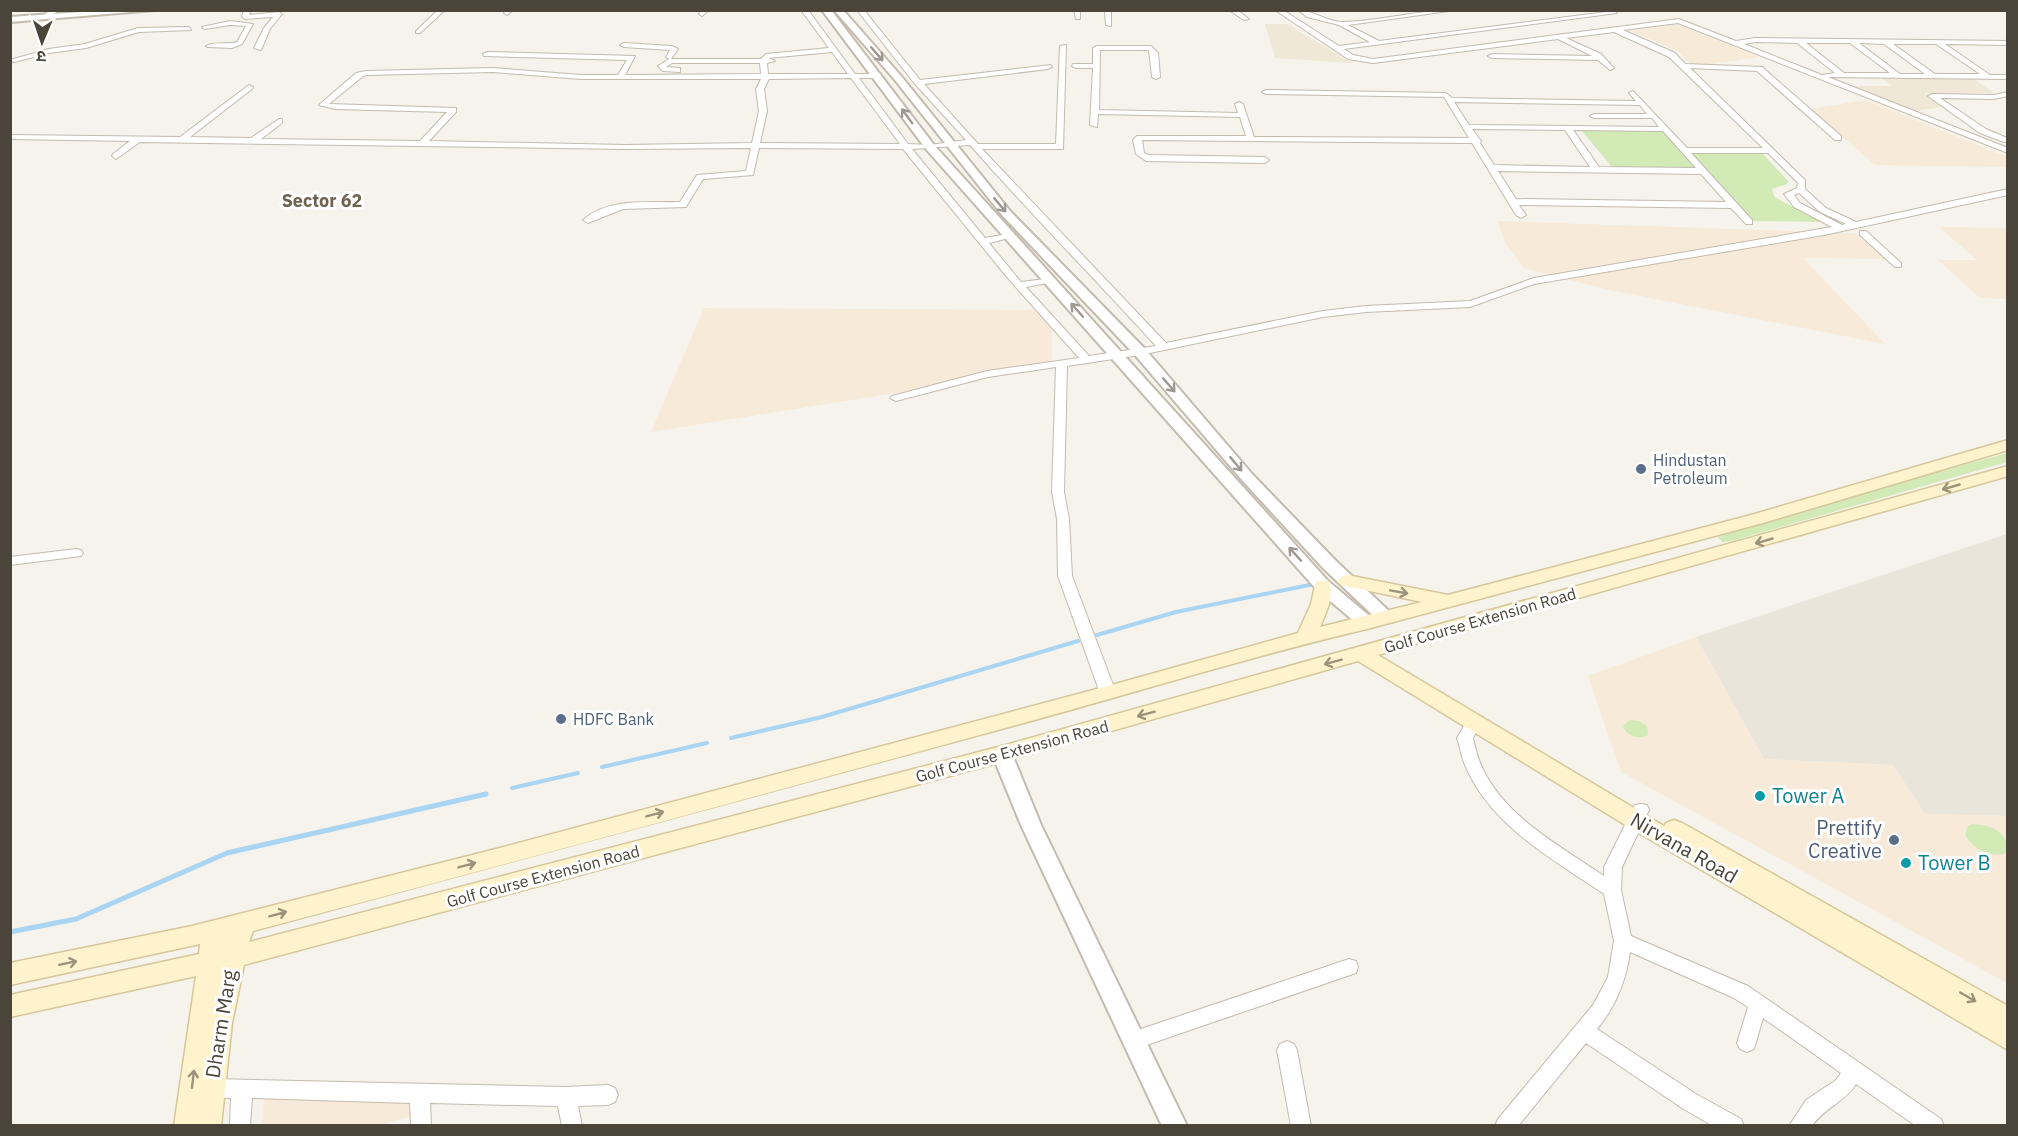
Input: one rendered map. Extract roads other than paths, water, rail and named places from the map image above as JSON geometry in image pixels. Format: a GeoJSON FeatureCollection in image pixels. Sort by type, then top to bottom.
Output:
{"type":"FeatureCollection","features":[{"type":"Feature","properties":{"kind":"main road","name":"Golf Course Extension Road"},"geometry":{"type":"LineString","coordinates":[[10,974],[214,931],[492,858],[1053,708],[1306,637],[1377,621],[1757,519],[2007,445]]}},
{"type":"Feature","properties":{"kind":"main road","name":"Golf Course Extension Road"},"geometry":{"type":"LineString","coordinates":[[10,1006],[233,957],[1002,754],[1719,554],[2007,471]]}},
{"type":"Feature","properties":{"kind":"main road"},"geometry":{"type":"LineString","coordinates":[[1694,535],[1719,554]]}},
{"type":"Feature","properties":{"kind":"main road"},"geometry":{"type":"LineString","coordinates":[[1347,581],[1451,601]]}},
{"type":"Feature","properties":{"kind":"main road"},"geometry":{"type":"LineString","coordinates":[[1306,637],[1320,604],[1322,585]]}},
{"type":"Feature","properties":{"kind":"main road"},"geometry":{"type":"LineString","coordinates":[[1495,588],[1515,610]]}},
{"type":"Feature","properties":{"kind":"main road","name":"Nirvana Road"},"geometry":{"type":"LineString","coordinates":[[1368,652],[1473,723],[2007,1019]]}},
{"type":"Feature","properties":{"kind":"main road","name":"Nirvana Road"},"geometry":{"type":"LineString","coordinates":[[1368,652],[2007,1038]]}},
{"type":"Feature","properties":{"kind":"main road"},"geometry":{"type":"LineString","coordinates":[[1053,708],[1068,735]]}},
{"type":"Feature","properties":{"kind":"main road"},"geometry":{"type":"LineString","coordinates":[[492,858],[502,887]]}},
{"type":"Feature","properties":{"kind":"main road","name":"Dharm Marg"},"geometry":{"type":"LineString","coordinates":[[189,1125],[211,1088],[218,1025],[243,923]]}},
{"type":"Feature","properties":{"kind":"main road","name":"Dharm Marg"},"geometry":{"type":"LineString","coordinates":[[189,1125],[208,963],[214,931]]}},
{"type":"Feature","properties":{"kind":"street"},"geometry":{"type":"LineString","coordinates":[[43,18],[57,10]]}},
{"type":"Feature","properties":{"kind":"street"},"geometry":{"type":"LineString","coordinates":[[10,20],[151,10]]}},
{"type":"Feature","properties":{"kind":"street"},"geometry":{"type":"LineString","coordinates":[[248,10],[245,16],[282,12]]}},
{"type":"Feature","properties":{"kind":"street"},"geometry":{"type":"LineString","coordinates":[[418,32],[442,10]]}},
{"type":"Feature","properties":{"kind":"street"},"geometry":{"type":"LineString","coordinates":[[804,10],[906,147],[1020,285],[1085,358]]}},
{"type":"Feature","properties":{"kind":"street"},"geometry":{"type":"LineString","coordinates":[[826,10],[930,147],[1322,585],[1377,621]]}},
{"type":"Feature","properties":{"kind":"street"},"geometry":{"type":"LineString","coordinates":[[838,10],[896,76],[949,145],[1022,230],[1140,351],[1247,477],[1347,581],[1377,621]]}},
{"type":"Feature","properties":{"kind":"street"},"geometry":{"type":"LineString","coordinates":[[860,10],[919,82],[1031,208],[1076,252],[1162,346]]}},
{"type":"Feature","properties":{"kind":"street"},"geometry":{"type":"LineString","coordinates":[[1108,10],[1108,25]]}},
{"type":"Feature","properties":{"kind":"street"},"geometry":{"type":"LineString","coordinates":[[1232,10],[1246,19]]}},
{"type":"Feature","properties":{"kind":"street"},"geometry":{"type":"LineString","coordinates":[[1278,10],[1355,58],[1373,61],[1679,21],[2007,151]]}},
{"type":"Feature","properties":{"kind":"street"},"geometry":{"type":"LineString","coordinates":[[1364,10],[1379,20]]}},
{"type":"Feature","properties":{"kind":"street"},"geometry":{"type":"LineString","coordinates":[[1341,24],[1453,10]]}},
{"type":"Feature","properties":{"kind":"street"},"geometry":{"type":"LineString","coordinates":[[1542,10],[1563,20]]}},
{"type":"Feature","properties":{"kind":"street"},"geometry":{"type":"LineString","coordinates":[[258,48],[271,24],[282,12]]}},
{"type":"Feature","properties":{"kind":"street"},"geometry":{"type":"LineString","coordinates":[[1287,16],[1303,12],[1341,24],[1377,43]]}},
{"type":"Feature","properties":{"kind":"street"},"geometry":{"type":"LineString","coordinates":[[1431,12],[1442,18]]}},
{"type":"Feature","properties":{"kind":"street"},"geometry":{"type":"LineString","coordinates":[[1339,48],[1614,13]]}},
{"type":"Feature","properties":{"kind":"street"},"geometry":{"type":"LineString","coordinates":[[1450,22],[1493,45]]}},
{"type":"Feature","properties":{"kind":"street"},"geometry":{"type":"LineString","coordinates":[[14,60],[66,47],[86,46],[138,30],[198,30],[230,23],[248,24],[249,26],[271,24]]}},
{"type":"Feature","properties":{"kind":"street"},"geometry":{"type":"LineString","coordinates":[[210,46],[234,46],[240,43],[249,26]]}},
{"type":"Feature","properties":{"kind":"street"},"geometry":{"type":"LineString","coordinates":[[1617,30],[1668,52],[1802,182],[1801,190]]}},
{"type":"Feature","properties":{"kind":"street"},"geometry":{"type":"LineString","coordinates":[[1559,37],[1600,58],[1610,68]]}},
{"type":"Feature","properties":{"kind":"street"},"geometry":{"type":"LineString","coordinates":[[1736,43],[1755,40],[2007,43]]}},
{"type":"Feature","properties":{"kind":"street"},"geometry":{"type":"LineString","coordinates":[[1798,40],[1842,75]]}},
{"type":"Feature","properties":{"kind":"street"},"geometry":{"type":"LineString","coordinates":[[1851,41],[1897,75]]}},
{"type":"Feature","properties":{"kind":"street"},"geometry":{"type":"LineString","coordinates":[[1886,42],[1933,76]]}},
{"type":"Feature","properties":{"kind":"street"},"geometry":{"type":"LineString","coordinates":[[1936,42],[1989,77]]}},
{"type":"Feature","properties":{"kind":"street"},"geometry":{"type":"LineString","coordinates":[[1990,42],[2007,53]]}},
{"type":"Feature","properties":{"kind":"street"},"geometry":{"type":"LineString","coordinates":[[624,45],[670,47],[674,50],[663,69],[877,76]]}},
{"type":"Feature","properties":{"kind":"street"},"geometry":{"type":"LineString","coordinates":[[10,137],[255,139],[633,147],[754,145],[930,147],[974,144],[1060,147],[1064,46]]}},
{"type":"Feature","properties":{"kind":"street"},"geometry":{"type":"LineString","coordinates":[[1094,125],[1098,47],[1148,47],[1154,51],[1156,77]]}},
{"type":"Feature","properties":{"kind":"street"},"geometry":{"type":"LineString","coordinates":[[764,59],[834,50]]}},
{"type":"Feature","properties":{"kind":"street"},"geometry":{"type":"LineString","coordinates":[[487,54],[632,57],[620,77]]}},
{"type":"Feature","properties":{"kind":"street"},"geometry":{"type":"LineString","coordinates":[[509,71],[521,54]]}},
{"type":"Feature","properties":{"kind":"street"},"geometry":{"type":"LineString","coordinates":[[1492,56],[1600,58]]}},
{"type":"Feature","properties":{"kind":"street"},"geometry":{"type":"LineString","coordinates":[[668,59],[840,58]]}},
{"type":"Feature","properties":{"kind":"street"},"geometry":{"type":"LineString","coordinates":[[588,220],[603,209],[647,204],[683,205],[700,177],[750,173],[754,145],[763,111],[760,89],[764,74],[764,59]]}},
{"type":"Feature","properties":{"kind":"street"},"geometry":{"type":"LineString","coordinates":[[1076,66],[1097,66]]}},
{"type":"Feature","properties":{"kind":"street"},"geometry":{"type":"LineString","coordinates":[[1683,66],[1759,69],[1838,138]]}},
{"type":"Feature","properties":{"kind":"street"},"geometry":{"type":"LineString","coordinates":[[896,76],[919,82],[1048,67]]}},
{"type":"Feature","properties":{"kind":"street"},"geometry":{"type":"LineString","coordinates":[[424,142],[453,110],[448,108],[323,105],[359,75],[366,72],[509,71],[581,77],[620,77],[764,74],[847,68]]}},
{"type":"Feature","properties":{"kind":"street"},"geometry":{"type":"LineString","coordinates":[[1817,75],[2007,77]]}},
{"type":"Feature","properties":{"kind":"street"},"geometry":{"type":"LineString","coordinates":[[909,93],[919,82]]}},
{"type":"Feature","properties":{"kind":"street"},"geometry":{"type":"LineString","coordinates":[[183,138],[249,87]]}},
{"type":"Feature","properties":{"kind":"street"},"geometry":{"type":"LineString","coordinates":[[1266,92],[1442,94],[1449,96],[1521,215]]}},
{"type":"Feature","properties":{"kind":"street"},"geometry":{"type":"LineString","coordinates":[[1633,93],[1749,222]]}},
{"type":"Feature","properties":{"kind":"street"},"geometry":{"type":"LineString","coordinates":[[1987,143],[2002,140],[1983,131],[1932,96],[1994,97],[2007,94]]}},
{"type":"Feature","properties":{"kind":"street"},"geometry":{"type":"LineString","coordinates":[[871,101],[895,99]]}},
{"type":"Feature","properties":{"kind":"street"},"geometry":{"type":"LineString","coordinates":[[1452,100],[1641,103]]}},
{"type":"Feature","properties":{"kind":"street"},"geometry":{"type":"LineString","coordinates":[[1158,101],[1160,114]]}},
{"type":"Feature","properties":{"kind":"street"},"geometry":{"type":"LineString","coordinates":[[1581,103],[1606,129]]}},
{"type":"Feature","properties":{"kind":"street"},"geometry":{"type":"LineString","coordinates":[[1239,104],[1251,139]]}},
{"type":"Feature","properties":{"kind":"street"},"geometry":{"type":"LineString","coordinates":[[1950,104],[1959,113],[1956,114]]}},
{"type":"Feature","properties":{"kind":"street"},"geometry":{"type":"LineString","coordinates":[[1095,112],[1243,115]]}},
{"type":"Feature","properties":{"kind":"street"},"geometry":{"type":"LineString","coordinates":[[1594,116],[1654,116]]}},
{"type":"Feature","properties":{"kind":"street"},"geometry":{"type":"LineString","coordinates":[[1977,121],[1987,129],[1983,131]]}},
{"type":"Feature","properties":{"kind":"street"},"geometry":{"type":"LineString","coordinates":[[255,139],[279,122]]}},
{"type":"Feature","properties":{"kind":"street"},"geometry":{"type":"LineString","coordinates":[[1468,127],[1666,129]]}},
{"type":"Feature","properties":{"kind":"street"},"geometry":{"type":"LineString","coordinates":[[1568,129],[1597,170]]}},
{"type":"Feature","properties":{"kind":"street"},"geometry":{"type":"LineString","coordinates":[[116,156],[140,138]]}},
{"type":"Feature","properties":{"kind":"street"},"geometry":{"type":"LineString","coordinates":[[1265,160],[1146,158],[1140,154],[1137,140],[1140,138],[1477,141]]}},
{"type":"Feature","properties":{"kind":"street"},"geometry":{"type":"LineString","coordinates":[[1686,150],[1771,152]]}},
{"type":"Feature","properties":{"kind":"street"},"geometry":{"type":"LineString","coordinates":[[1494,168],[1705,171]]}},
{"type":"Feature","properties":{"kind":"street"},"geometry":{"type":"LineString","coordinates":[[1801,190],[1788,194],[1791,200],[1840,228]]}},
{"type":"Feature","properties":{"kind":"street"},"geometry":{"type":"LineString","coordinates":[[1801,190],[1823,210],[1859,229],[1898,265]]}},
{"type":"Feature","properties":{"kind":"street"},"geometry":{"type":"LineString","coordinates":[[896,398],[987,374],[1140,351],[1339,312],[1470,304],[1485,300],[1506,289],[1534,281],[1840,228],[1859,229],[2007,192]]}},
{"type":"Feature","properties":{"kind":"street"},"geometry":{"type":"LineString","coordinates":[[1513,202],[1734,206]]}},
{"type":"Feature","properties":{"kind":"street"},"geometry":{"type":"LineString","coordinates":[[984,241],[1010,236]]}},
{"type":"Feature","properties":{"kind":"street"},"geometry":{"type":"LineString","coordinates":[[1020,285],[1049,280]]}},
{"type":"Feature","properties":{"kind":"street"},"geometry":{"type":"LineString","coordinates":[[1062,363],[1058,492],[1063,519],[1065,576],[1108,693]]}},
{"type":"Feature","properties":{"kind":"street"},"geometry":{"type":"LineString","coordinates":[[10,561],[76,553]]}},
{"type":"Feature","properties":{"kind":"street"},"geometry":{"type":"LineString","coordinates":[[1473,723],[1465,738],[1470,760],[1486,788],[1505,814],[1537,840],[1612,890]]}},
{"type":"Feature","properties":{"kind":"street"},"geometry":{"type":"LineString","coordinates":[[1002,754],[1031,825],[1175,1125]]}},
{"type":"Feature","properties":{"kind":"street"},"geometry":{"type":"LineString","coordinates":[[1505,1125],[1600,1011],[1617,978],[1623,941],[1612,890],[1613,867],[1638,815]]}},
{"type":"Feature","properties":{"kind":"street"},"geometry":{"type":"LineString","coordinates":[[1623,941],[1722,982],[1758,1004],[1934,1125]]}},
{"type":"Feature","properties":{"kind":"street"},"geometry":{"type":"LineString","coordinates":[[1135,1040],[1349,967]]}},
{"type":"Feature","properties":{"kind":"street"},"geometry":{"type":"LineString","coordinates":[[1747,1043],[1758,1004]]}},
{"type":"Feature","properties":{"kind":"street"},"geometry":{"type":"LineString","coordinates":[[1584,1031],[1689,1101],[1734,1125]]}},
{"type":"Feature","properties":{"kind":"street"},"geometry":{"type":"LineString","coordinates":[[1287,1050],[1301,1125]]}},
{"type":"Feature","properties":{"kind":"street"},"geometry":{"type":"LineString","coordinates":[[1799,1125],[1813,1107],[1843,1087],[1853,1071]]}},
{"type":"Feature","properties":{"kind":"street"},"geometry":{"type":"LineString","coordinates":[[211,1088],[566,1097],[608,1095]]}},
{"type":"Feature","properties":{"kind":"street"},"geometry":{"type":"LineString","coordinates":[[240,1125],[242,1089]]}},
{"type":"Feature","properties":{"kind":"street"},"geometry":{"type":"LineString","coordinates":[[420,1094],[421,1125]]}},
{"type":"Feature","properties":{"kind":"street"},"geometry":{"type":"LineString","coordinates":[[566,1097],[572,1125]]}},
{"type":"Feature","properties":{"kind":"waterway"},"geometry":{"type":"LineString","coordinates":[[1097,635],[1176,612],[1314,584]]}},
{"type":"Feature","properties":{"kind":"waterway"},"geometry":{"type":"LineString","coordinates":[[731,738],[822,717],[1078,641]]}},
{"type":"Feature","properties":{"kind":"waterway"},"geometry":{"type":"LineString","coordinates":[[602,767],[707,743]]}},
{"type":"Feature","properties":{"kind":"waterway"},"geometry":{"type":"LineString","coordinates":[[512,788],[578,773]]}},
{"type":"Feature","properties":{"kind":"waterway"},"geometry":{"type":"LineString","coordinates":[[10,932],[76,919],[227,853],[486,794],[481,795]]}},
{"type":"Feature","properties":{"kind":"place","name":"Hindustan Petroleum"},"geometry":{"type":"Point","coordinates":[1641,469]}},
{"type":"Feature","properties":{"kind":"place","name":"HDFC Bank"},"geometry":{"type":"Point","coordinates":[561,719]}},
{"type":"Feature","properties":{"kind":"place","name":"Tower A"},"geometry":{"type":"Point","coordinates":[1760,796]}},
{"type":"Feature","properties":{"kind":"place","name":"Prettify Creative"},"geometry":{"type":"Point","coordinates":[1894,840]}},
{"type":"Feature","properties":{"kind":"place","name":"Tower B"},"geometry":{"type":"Point","coordinates":[1906,863]}},
{"type":"Feature","properties":{"kind":"district","name":"Sector 62"},"geometry":{"type":"Point","coordinates":[322,201]}}]}
